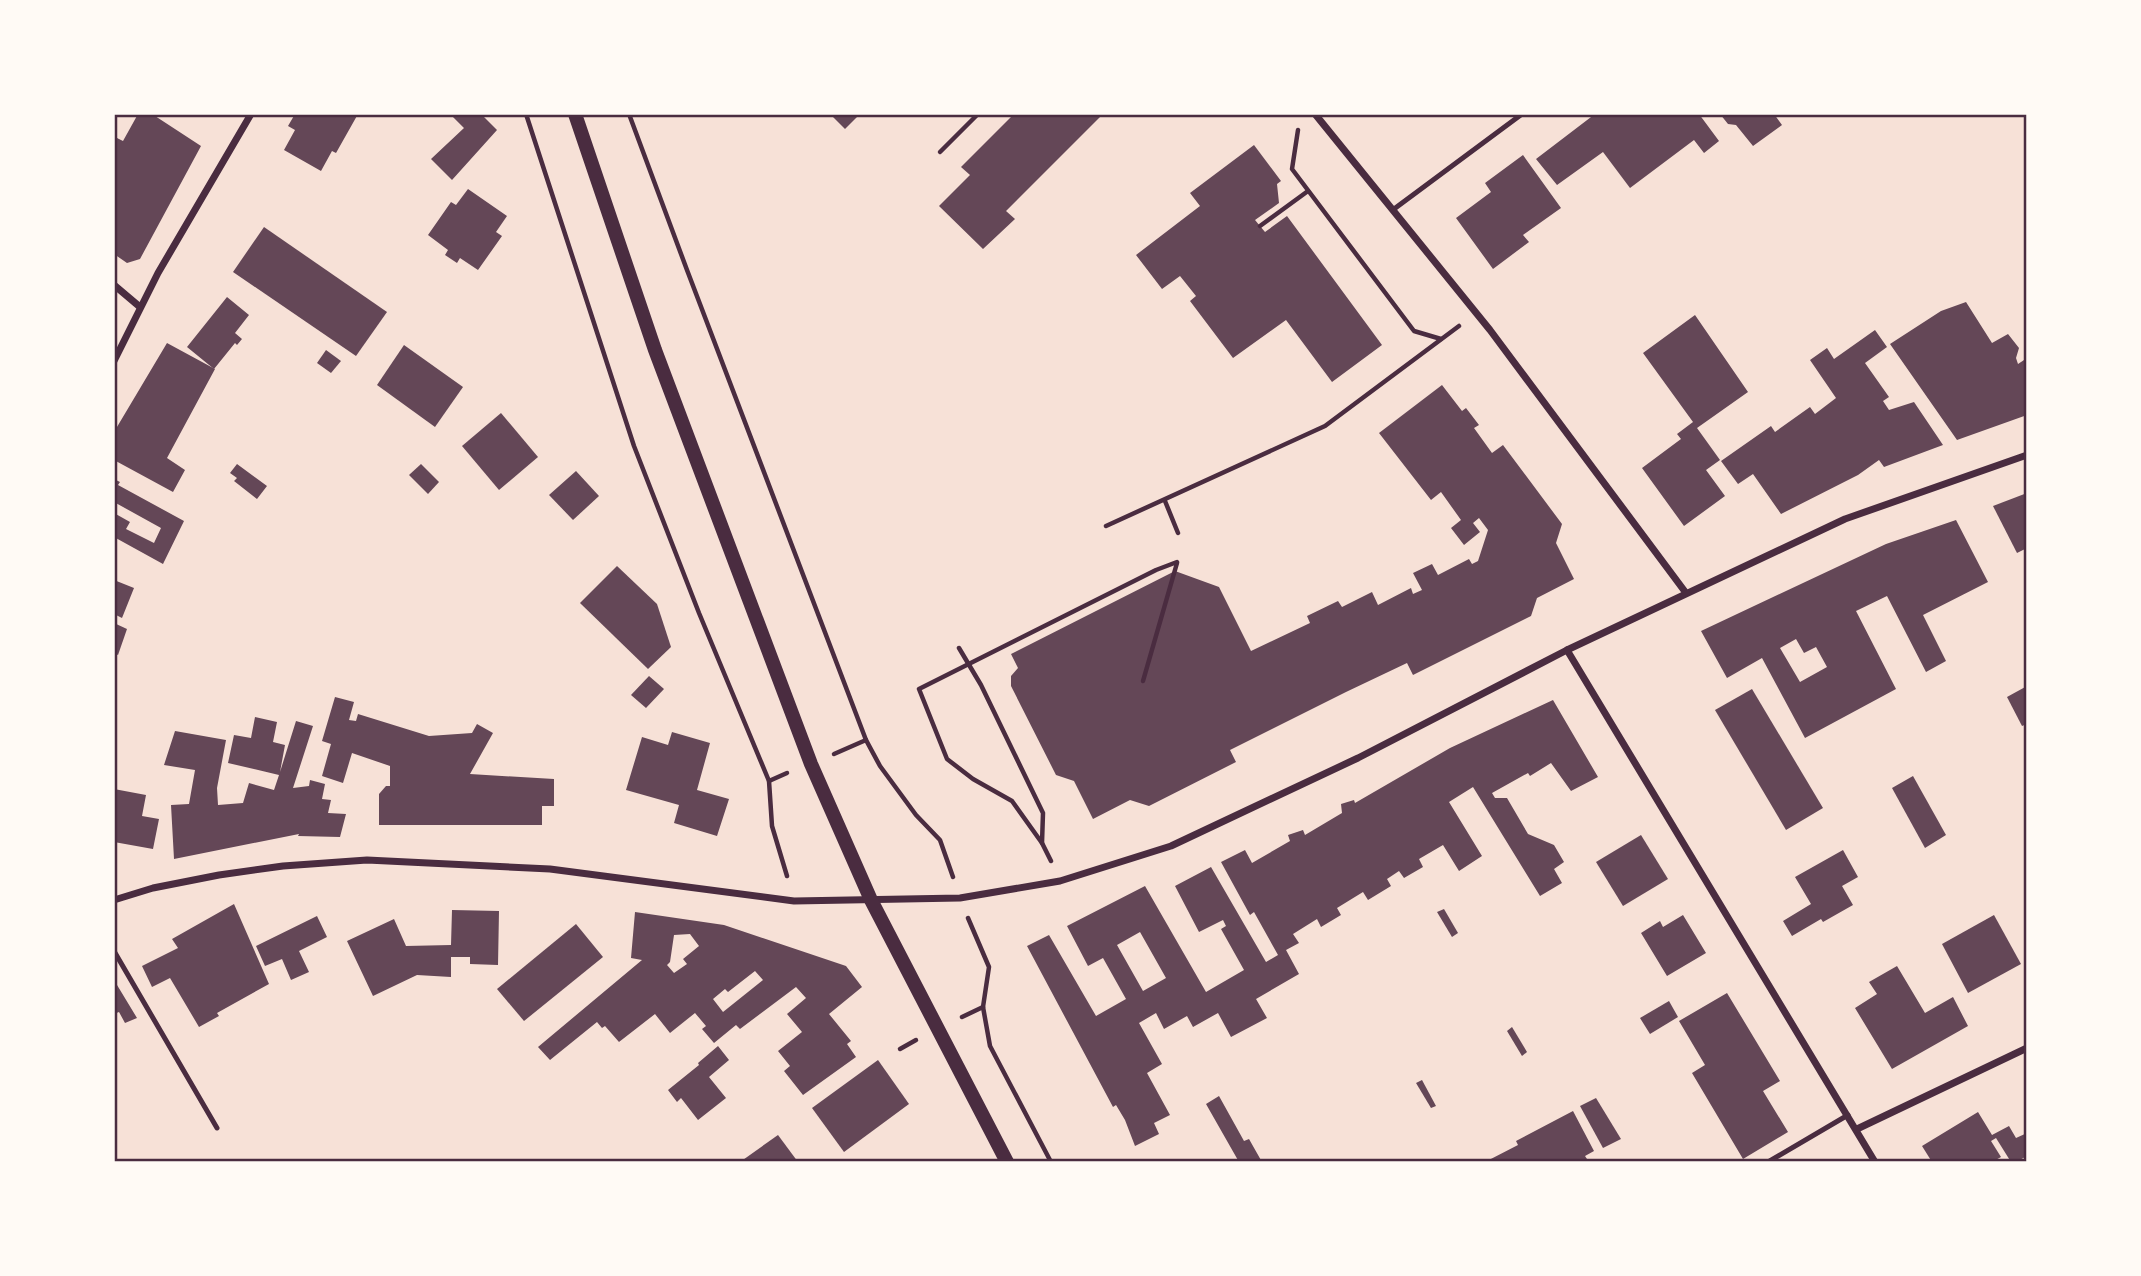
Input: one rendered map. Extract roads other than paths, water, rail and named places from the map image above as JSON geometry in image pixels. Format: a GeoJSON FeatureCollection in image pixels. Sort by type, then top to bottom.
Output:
{"type":"FeatureCollection","features":[{"type":"Feature","properties":{"kind":"main road"},"geometry":{"type":"LineString","coordinates":[[575,114],[674,402],[811,764],[871,900],[1007,1162]]}},
{"type":"Feature","properties":{"kind":"street"},"geometry":{"type":"LineString","coordinates":[[114,361],[140,307],[251,114]]}},
{"type":"Feature","properties":{"kind":"street"},"geometry":{"type":"LineString","coordinates":[[1315,114],[1477,314],[1686,593]]}},
{"type":"Feature","properties":{"kind":"street"},"geometry":{"type":"LineString","coordinates":[[114,285],[140,307]]}},
{"type":"Feature","properties":{"kind":"street"},"geometry":{"type":"LineString","coordinates":[[114,900],[153,888],[219,875],[283,866],[367,860],[550,869],[794,901],[960,898],[1059,881],[1171,846],[1357,758],[1567,650],[1845,519],[2027,454]]}},
{"type":"Feature","properties":{"kind":"street"},"geometry":{"type":"LineString","coordinates":[[1567,650],[1875,1162]]}},
{"type":"Feature","properties":{"kind":"street"},"geometry":{"type":"LineString","coordinates":[[1857,1129],[2027,1048]]}},
{"type":"Feature","properties":{"kind":"lane"},"geometry":{"type":"LineString","coordinates":[[1394,209],[1522,114]]}},
{"type":"Feature","properties":{"kind":"lane"},"geometry":{"type":"LineString","coordinates":[[114,951],[217,1128]]}},
{"type":"Feature","properties":{"kind":"lane"},"geometry":{"type":"LineString","coordinates":[[1768,1162],[1848,1115]]}}]}
